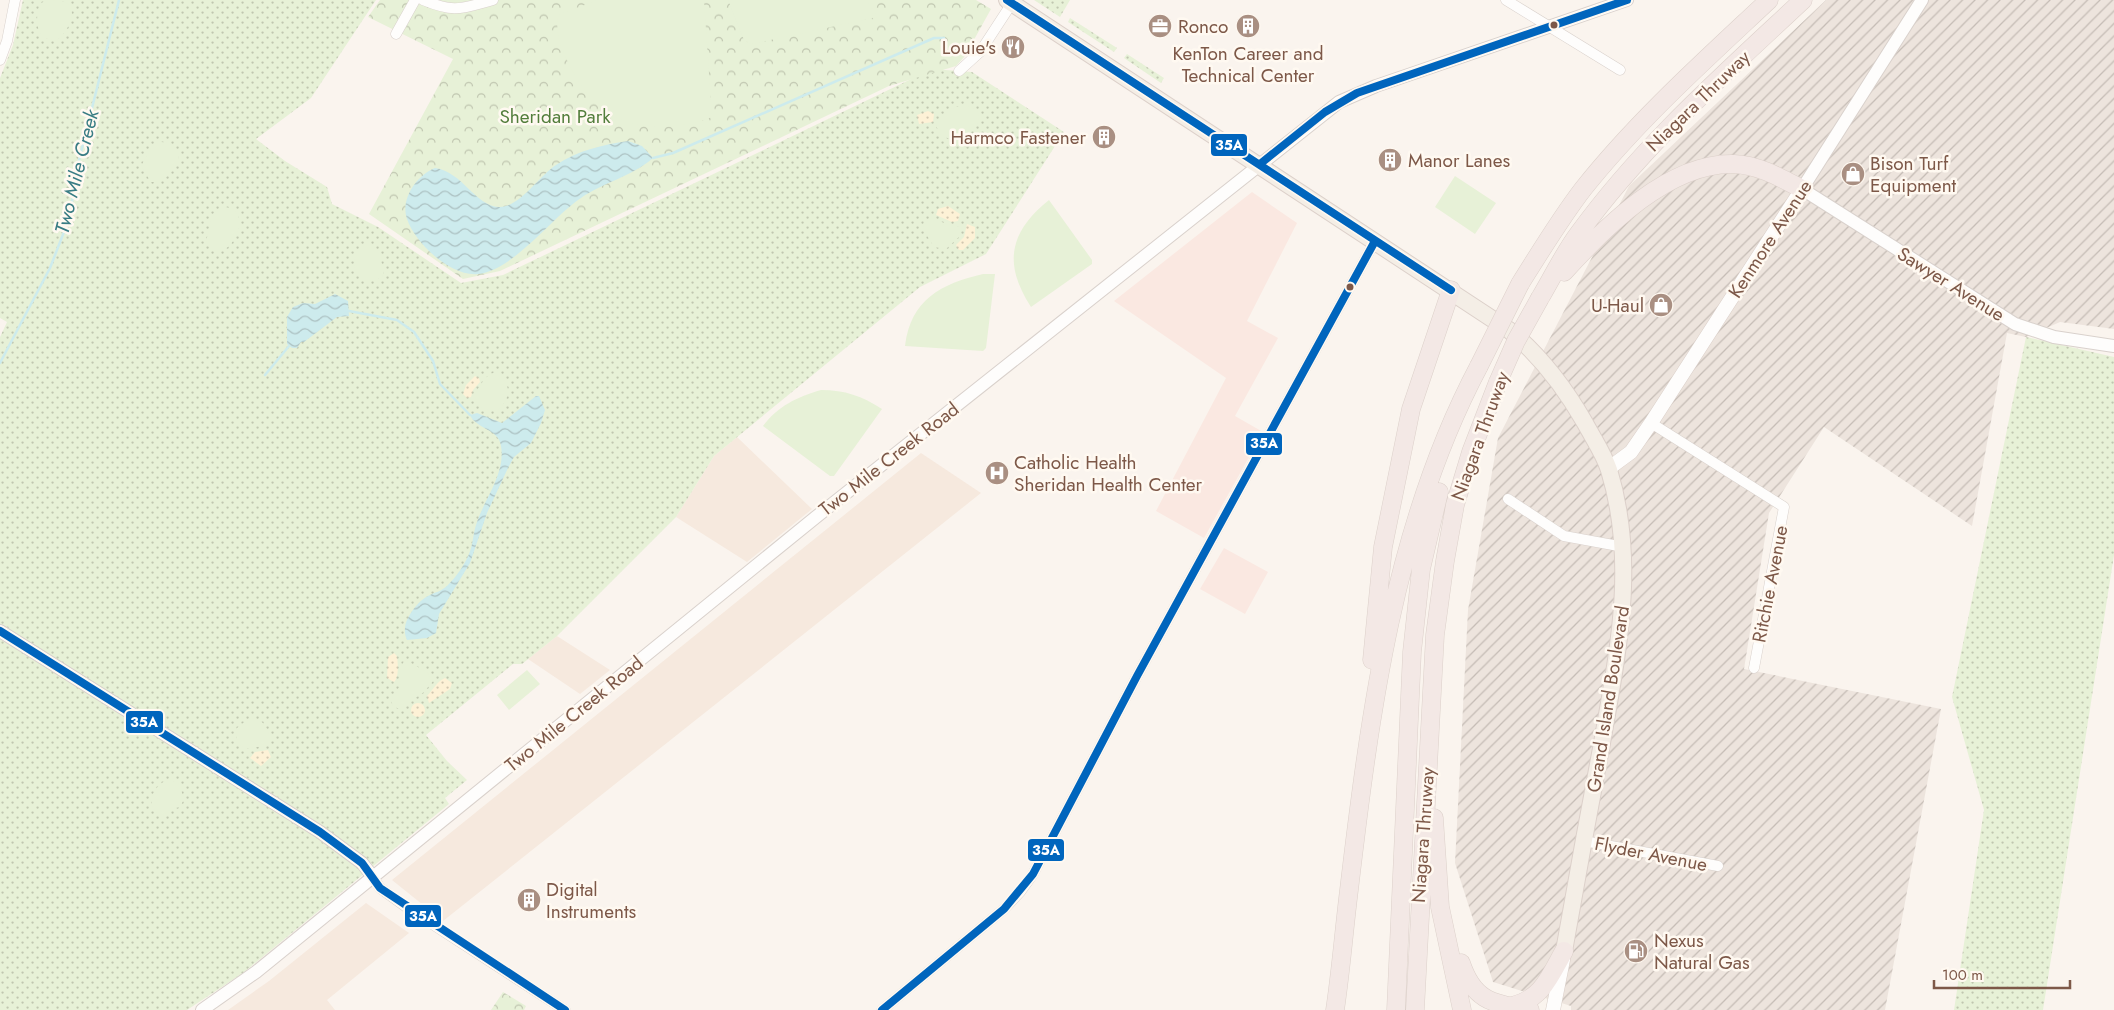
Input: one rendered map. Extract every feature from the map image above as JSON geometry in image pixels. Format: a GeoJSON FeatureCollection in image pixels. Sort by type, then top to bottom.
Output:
{"type":"FeatureCollection","features":[{"type":"Feature","properties":{"kind":"highway","name":"Niagara Thruway"},"geometry":{"type":"LineString","coordinates":[[1396,1010],[1412,652],[1421,569],[1432,513],[1479,366],[1520,284],[1560,222],[1620,146],[1660,103],[1769,0]]}},
{"type":"Feature","properties":{"kind":"highway","name":"Niagara Thruway"},"geometry":{"type":"LineString","coordinates":[[1414,1010],[1435,635],[1455,505],[1471,452],[1516,341],[1578,234],[1636,161],[1679,116],[1803,0]]}},
{"type":"Feature","properties":{"kind":"highway"},"geometry":{"type":"LineString","coordinates":[[1540,298],[1589,244],[1620,214],[1658,188],[1686,175],[1715,165],[1736,164],[1765,170],[1802,189]]}},
{"type":"Feature","properties":{"kind":"highway"},"geometry":{"type":"LineString","coordinates":[[1365,766],[1365,726],[1383,547],[1411,409],[1451,290]]}},
{"type":"Feature","properties":{"kind":"highway"},"geometry":{"type":"LineString","coordinates":[[1336,1010],[1365,766],[1383,654],[1414,533],[1435,466],[1456,409],[1479,366]]}},
{"type":"Feature","properties":{"kind":"highway"},"geometry":{"type":"LineString","coordinates":[[1431,707],[1436,864],[1443,921],[1462,1010]]}},
{"type":"Feature","properties":{"kind":"highway"},"geometry":{"type":"LineString","coordinates":[[1443,921],[1454,943],[1466,978],[1472,987],[1485,999],[1530,1010]]}},
{"type":"Feature","properties":{"kind":"highway"},"geometry":{"type":"LineString","coordinates":[[1510,1006],[1531,999],[1543,989],[1564,951]]}},
{"type":"Feature","properties":{"kind":"main road","name":"Grand Island Boulevard"},"geometry":{"type":"LineString","coordinates":[[1009,1],[1260,164],[1509,330],[1545,364],[1580,414],[1608,469],[1621,520],[1624,547],[1624,603],[1620,642],[1553,1010]]}},
{"type":"Feature","properties":{"kind":"main road","name":"Kenmore Avenue"},"geometry":{"type":"LineString","coordinates":[[1608,469],[1631,452],[1802,189]]}},
{"type":"Feature","properties":{"kind":"street"},"geometry":{"type":"LineString","coordinates":[[0,60],[15,0]]}},
{"type":"Feature","properties":{"kind":"street"},"geometry":{"type":"LineString","coordinates":[[396,34],[415,0]]}},
{"type":"Feature","properties":{"kind":"street"},"geometry":{"type":"LineString","coordinates":[[423,0],[446,9],[455,10],[493,0]]}},
{"type":"Feature","properties":{"kind":"street"},"geometry":{"type":"LineString","coordinates":[[1506,0],[1620,70]]}},
{"type":"Feature","properties":{"kind":"street","name":"Two Mile Creek Road"},"geometry":{"type":"LineString","coordinates":[[202,1010],[256,972],[816,517],[1309,124],[1345,99],[1376,86],[1627,0]]}},
{"type":"Feature","properties":{"kind":"street","name":"Kenmore Avenue"},"geometry":{"type":"LineString","coordinates":[[1802,189],[1922,0]]}},
{"type":"Feature","properties":{"kind":"street"},"geometry":{"type":"LineString","coordinates":[[959,71],[980,52],[1009,1]]}},
{"type":"Feature","properties":{"kind":"street","name":"Sawyer Avenue"},"geometry":{"type":"LineString","coordinates":[[1802,189],[2015,324],[2054,337],[2114,346]]}},
{"type":"Feature","properties":{"kind":"street"},"geometry":{"type":"LineString","coordinates":[[882,1010],[1004,909],[1020,892],[1032,874],[1137,676],[1375,241]]}},
{"type":"Feature","properties":{"kind":"street","name":"Ritchie Avenue"},"geometry":{"type":"LineString","coordinates":[[1651,423],[1784,507],[1754,668]]}},
{"type":"Feature","properties":{"kind":"street"},"geometry":{"type":"LineString","coordinates":[[1508,499],[1564,536],[1624,547]]}},
{"type":"Feature","properties":{"kind":"street"},"geometry":{"type":"LineString","coordinates":[[0,631],[320,832],[362,863],[385,892],[565,1010]]}},
{"type":"Feature","properties":{"kind":"street","name":"Flyder Avenue"},"geometry":{"type":"LineString","coordinates":[[1584,841],[1718,866]]}},
{"type":"Feature","properties":{"kind":"shaded area"},"geometry":{"type":"Polygon","coordinates":[[[1826,0],[2114,0],[2114,329],[2060,322],[2026,337],[2007,333],[1972,526],[1824,427],[1769,513],[1744,669],[1941,709],[1885,1010],[1571,1010],[1571,1006],[1493,982],[1455,863],[1468,610],[1498,438],[1629,186],[1826,0]]]}},
{"type":"Feature","properties":{"kind":"shaded area"},"geometry":{"type":"Polygon","coordinates":[[[1252,192],[1297,223],[1247,321],[1278,338],[1235,416],[1263,432],[1204,538],[1156,511],[1226,378],[1114,301],[1252,192]]]}},
{"type":"Feature","properties":{"kind":"shaded area"},"geometry":{"type":"Polygon","coordinates":[[[737,437],[812,509],[747,562],[676,517],[714,456],[737,437]]]}},
{"type":"Feature","properties":{"kind":"shaded area"},"geometry":{"type":"Polygon","coordinates":[[[921,453],[981,493],[443,921],[392,880],[921,453]]]}},
{"type":"Feature","properties":{"kind":"shaded area"},"geometry":{"type":"Polygon","coordinates":[[[1224,548],[1268,572],[1245,614],[1200,589],[1224,548]]]}},
{"type":"Feature","properties":{"kind":"shaded area"},"geometry":{"type":"Polygon","coordinates":[[[557,636],[610,670],[580,694],[528,659],[557,636]]]}},
{"type":"Feature","properties":{"kind":"shaded area"},"geometry":{"type":"Polygon","coordinates":[[[366,903],[409,933],[327,1000],[335,1010],[228,1010],[269,981],[366,903]]]}},
{"type":"Feature","properties":{"kind":"green space"},"geometry":{"type":"Polygon","coordinates":[[[23,0],[376,0],[311,98],[256,139],[285,161],[327,187],[332,204],[378,227],[461,283],[503,275],[932,69],[972,72],[1064,132],[986,254],[920,287],[714,456],[676,517],[557,636],[522,664],[513,664],[426,735],[447,761],[467,780],[445,798],[449,804],[243,973],[187,1010],[0,1010],[0,337],[7,322],[0,318],[0,78],[13,45],[23,0]]]}},
{"type":"Feature","properties":{"kind":"green space"},"geometry":{"type":"Polygon","coordinates":[[[46,0],[62,1],[68,4],[71,9],[71,20],[65,32],[57,40],[50,40],[45,37],[38,28],[38,10],[40,4],[46,0]]]}},
{"type":"Feature","properties":{"kind":"green space","name":"Sheridan Park"},"geometry":{"type":"Polygon","coordinates":[[[380,0],[976,0],[991,9],[965,56],[956,66],[889,86],[500,271],[463,279],[369,214],[453,59],[368,17],[380,0]]]}},
{"type":"Feature","properties":{"kind":"green space"},"geometry":{"type":"Polygon","coordinates":[[[598,0],[704,0],[712,117],[683,125],[652,126],[621,120],[596,104],[575,76],[567,60],[561,47],[557,22],[558,15],[598,0]]]}},
{"type":"Feature","properties":{"kind":"green space"},"geometry":{"type":"Polygon","coordinates":[[[728,0],[867,0],[877,17],[751,44],[744,40],[728,0]]]}},
{"type":"Feature","properties":{"kind":"green space"},"geometry":{"type":"Polygon","coordinates":[[[1034,0],[1070,0],[1060,17],[1034,0]]]}},
{"type":"Feature","properties":{"kind":"green space"},"geometry":{"type":"Polygon","coordinates":[[[1070,18],[1117,48],[1114,52],[1068,22],[1070,18]]]}},
{"type":"Feature","properties":{"kind":"green space"},"geometry":{"type":"Polygon","coordinates":[[[1127,54],[1164,78],[1161,83],[1124,58],[1127,54]]]}},
{"type":"Feature","properties":{"kind":"green space"},"geometry":{"type":"Polygon","coordinates":[[[965,105],[974,109],[979,114],[975,128],[960,137],[941,136],[936,126],[940,118],[951,109],[965,105]]]}},
{"type":"Feature","properties":{"kind":"green space"},"geometry":{"type":"Polygon","coordinates":[[[159,142],[172,146],[177,151],[179,158],[165,178],[151,182],[141,166],[151,148],[159,142]]]}},
{"type":"Feature","properties":{"kind":"green space"},"geometry":{"type":"Polygon","coordinates":[[[1455,176],[1496,203],[1475,234],[1435,207],[1455,176]]]}},
{"type":"Feature","properties":{"kind":"green space"},"geometry":{"type":"Polygon","coordinates":[[[1049,200],[1092,260],[1092,264],[1031,307],[1016,277],[1014,249],[1025,224],[1049,200]]]}},
{"type":"Feature","properties":{"kind":"green space"},"geometry":{"type":"Polygon","coordinates":[[[225,207],[235,211],[239,219],[239,228],[229,246],[222,251],[214,251],[207,241],[210,222],[214,212],[225,207]]]}},
{"type":"Feature","properties":{"kind":"green space"},"geometry":{"type":"Polygon","coordinates":[[[934,218],[946,224],[962,227],[960,236],[946,249],[934,247],[923,229],[924,220],[934,218]]]}},
{"type":"Feature","properties":{"kind":"green space"},"geometry":{"type":"Polygon","coordinates":[[[364,246],[370,246],[378,250],[384,272],[382,277],[374,281],[366,280],[355,269],[354,258],[364,246]]]}},
{"type":"Feature","properties":{"kind":"green space"},"geometry":{"type":"Polygon","coordinates":[[[983,274],[995,274],[986,348],[983,351],[905,346],[908,330],[914,316],[930,296],[954,283],[983,274]]]}},
{"type":"Feature","properties":{"kind":"green space"},"geometry":{"type":"Polygon","coordinates":[[[2026,337],[2114,357],[2114,555],[2043,1010],[1954,1010],[1984,810],[1952,697],[2026,337]]]}},
{"type":"Feature","properties":{"kind":"green space"},"geometry":{"type":"Polygon","coordinates":[[[496,371],[503,375],[509,392],[501,408],[493,411],[477,404],[474,395],[485,378],[496,371]]]}},
{"type":"Feature","properties":{"kind":"green space"},"geometry":{"type":"Polygon","coordinates":[[[821,390],[838,391],[853,395],[882,409],[834,476],[830,476],[763,426],[775,413],[789,403],[821,390]]]}},
{"type":"Feature","properties":{"kind":"green space"},"geometry":{"type":"Polygon","coordinates":[[[405,660],[427,672],[433,681],[424,692],[399,709],[393,706],[391,701],[401,684],[401,666],[405,660]]]}},
{"type":"Feature","properties":{"kind":"green space"},"geometry":{"type":"Polygon","coordinates":[[[527,670],[540,684],[509,710],[497,695],[527,670]]]}},
{"type":"Feature","properties":{"kind":"green space"},"geometry":{"type":"Polygon","coordinates":[[[248,719],[261,721],[271,738],[269,745],[246,749],[236,743],[237,728],[248,719]]]}},
{"type":"Feature","properties":{"kind":"green space"},"geometry":{"type":"Polygon","coordinates":[[[169,779],[179,784],[184,799],[180,807],[171,809],[164,815],[159,815],[152,805],[153,795],[159,785],[169,779]]]}},
{"type":"Feature","properties":{"kind":"green space"},"geometry":{"type":"Polygon","coordinates":[[[503,992],[526,1006],[524,1010],[491,1010],[503,992]]]}},
{"type":"Feature","properties":{"kind":"sand"},"geometry":{"type":"Polygon","coordinates":[[[928,111],[934,114],[933,122],[919,124],[917,115],[928,111]]]}},
{"type":"Feature","properties":{"kind":"sand"},"geometry":{"type":"Polygon","coordinates":[[[948,206],[960,214],[958,221],[952,222],[936,215],[938,209],[948,206]]]}},
{"type":"Feature","properties":{"kind":"sand"},"geometry":{"type":"Polygon","coordinates":[[[967,224],[975,227],[975,238],[963,250],[959,250],[956,245],[964,237],[967,224]]]}},
{"type":"Feature","properties":{"kind":"sand"},"geometry":{"type":"Polygon","coordinates":[[[475,376],[479,378],[480,382],[473,390],[471,397],[467,398],[463,394],[466,385],[475,376]]]}},
{"type":"Feature","properties":{"kind":"sand"},"geometry":{"type":"Polygon","coordinates":[[[394,653],[397,656],[398,666],[397,677],[394,682],[387,678],[388,657],[394,653]]]}},
{"type":"Feature","properties":{"kind":"sand"},"geometry":{"type":"Polygon","coordinates":[[[445,678],[452,683],[450,689],[429,703],[427,696],[437,683],[445,678]]]}},
{"type":"Feature","properties":{"kind":"sand"},"geometry":{"type":"Polygon","coordinates":[[[415,703],[421,703],[425,710],[421,717],[415,717],[411,713],[411,707],[415,703]]]}},
{"type":"Feature","properties":{"kind":"sand"},"geometry":{"type":"Polygon","coordinates":[[[268,750],[271,757],[261,766],[250,758],[255,752],[268,750]]]}},
{"type":"Feature","properties":{"kind":"water"},"geometry":{"type":"Polygon","coordinates":[[[628,141],[642,146],[653,158],[627,175],[581,198],[532,242],[505,263],[492,270],[478,274],[468,273],[446,264],[426,248],[411,228],[407,219],[405,211],[408,196],[416,182],[428,171],[435,168],[453,176],[483,201],[499,207],[507,206],[522,197],[556,165],[573,155],[609,144],[628,141]]]}},
{"type":"Feature","properties":{"kind":"water"},"geometry":{"type":"Polygon","coordinates":[[[335,294],[348,301],[349,316],[337,317],[304,342],[301,342],[297,348],[292,348],[287,344],[287,317],[293,307],[303,303],[315,304],[335,294]]]}},
{"type":"Feature","properties":{"kind":"water"},"geometry":{"type":"Polygon","coordinates":[[[536,396],[539,396],[545,410],[541,423],[531,443],[514,457],[508,468],[487,513],[470,563],[439,614],[436,633],[427,638],[407,640],[406,624],[414,609],[425,598],[448,585],[465,563],[470,551],[475,528],[500,466],[502,456],[499,440],[492,432],[473,420],[470,415],[477,413],[502,423],[536,396]]]}},
{"type":"Feature","properties":{"kind":"waterway","name":"Two Mile Creek"},"geometry":{"type":"LineString","coordinates":[[0,363],[50,268],[69,219],[79,160],[119,0]]}},
{"type":"Feature","properties":{"kind":"waterway"},"geometry":{"type":"LineString","coordinates":[[653,158],[673,153],[934,38],[944,38]]}},
{"type":"Feature","properties":{"kind":"waterway"},"geometry":{"type":"LineString","coordinates":[[349,311],[397,320],[414,332],[433,361],[440,384],[470,415]]}},
{"type":"Feature","properties":{"kind":"waterway"},"geometry":{"type":"LineString","coordinates":[[265,375],[289,346]]}},
{"type":"Feature","properties":{"kind":"transit line","name":"35A"},"geometry":{"type":"LineString","coordinates":[[1007,0],[1451,290]]}},
{"type":"Feature","properties":{"kind":"transit line","name":"35A"},"geometry":{"type":"LineString","coordinates":[[1260,164],[1325,112],[1357,93],[1627,0]]}},
{"type":"Feature","properties":{"kind":"transit line","name":"35A"},"geometry":{"type":"LineString","coordinates":[[882,1010],[1004,909],[1033,874],[1137,676],[1375,241]]}},
{"type":"Feature","properties":{"kind":"transit line","name":"35A"},"geometry":{"type":"LineString","coordinates":[[0,631],[320,832],[362,863],[380,888],[565,1010]]}},
{"type":"Feature","properties":{"kind":"place","name":"Ronco"},"geometry":{"type":"Point","coordinates":[1160,26]}},
{"type":"Feature","properties":{"kind":"place","name":"KenTon Career and Technical Center"},"geometry":{"type":"Point","coordinates":[1248,26]}},
{"type":"Feature","properties":{"kind":"place","name":"Louie's"},"geometry":{"type":"Point","coordinates":[1013,47]}},
{"type":"Feature","properties":{"kind":"place","name":"Harmco Fastener"},"geometry":{"type":"Point","coordinates":[1104,137]}},
{"type":"Feature","properties":{"kind":"place","name":"Manor Lanes"},"geometry":{"type":"Point","coordinates":[1390,160]}},
{"type":"Feature","properties":{"kind":"place","name":"Bison Turf Equipment"},"geometry":{"type":"Point","coordinates":[1853,174]}},
{"type":"Feature","properties":{"kind":"place","name":"U-Haul"},"geometry":{"type":"Point","coordinates":[1661,305]}},
{"type":"Feature","properties":{"kind":"place","name":"Catholic Health Sheridan Health Center"},"geometry":{"type":"Point","coordinates":[997,473]}},
{"type":"Feature","properties":{"kind":"place","name":"Digital Instruments"},"geometry":{"type":"Point","coordinates":[529,900]}},
{"type":"Feature","properties":{"kind":"place","name":"Nexus Natural Gas"},"geometry":{"type":"Point","coordinates":[1636,951]}}]}
